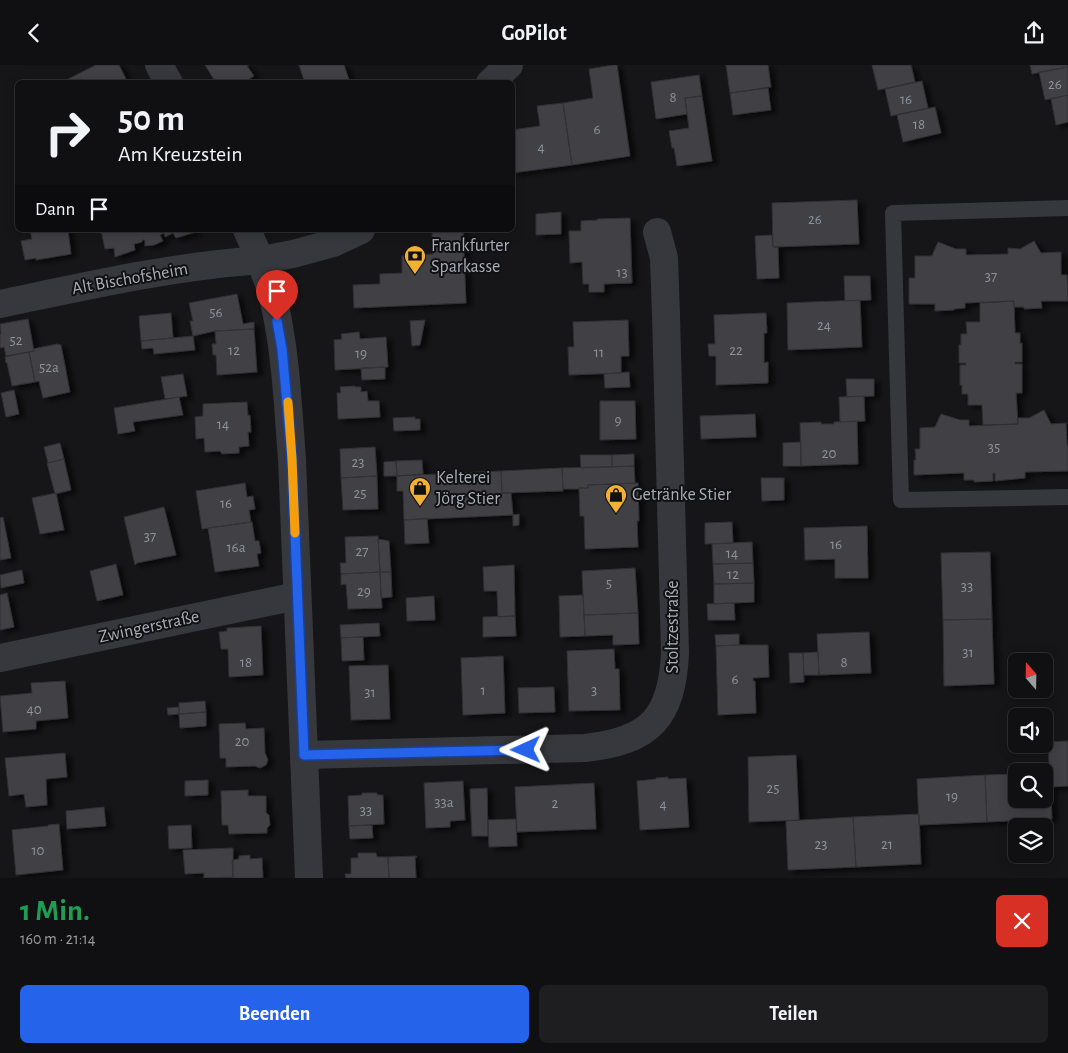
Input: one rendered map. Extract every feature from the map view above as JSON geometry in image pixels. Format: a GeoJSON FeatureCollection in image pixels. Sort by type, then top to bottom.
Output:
{"type":"FeatureCollection","features":[{"type":"Feature","properties":{"kind":"street"},"geometry":{"type":"LineString","coordinates":[[160,65],[168,80]]}},
{"type":"Feature","properties":{"kind":"street"},"geometry":{"type":"LineString","coordinates":[[493,80],[510,65]]}},
{"type":"Feature","properties":{"kind":"street"},"geometry":{"type":"LineString","coordinates":[[248,232],[261,260],[275,305],[287,393],[292,459],[309,878]]}},
{"type":"Feature","properties":{"kind":"street","name":"Alt Bischofsheim"},"geometry":{"type":"LineString","coordinates":[[0,304],[187,268],[261,260],[293,254],[333,243],[357,232]]}},
{"type":"Feature","properties":{"kind":"street","name":"Stoltzestraße"},"geometry":{"type":"LineString","coordinates":[[304,755],[602,747],[638,735],[648,728],[663,711],[674,675],[675,653],[664,258],[657,232]]}},
{"type":"Feature","properties":{"kind":"street","name":"Zwingerstraße"},"geometry":{"type":"LineString","coordinates":[[0,658],[297,596]]}},
{"type":"Feature","properties":{"kind":"lane"},"geometry":{"type":"LineString","coordinates":[[1068,208],[893,213],[901,500],[1068,497]]}},
{"type":"Feature","properties":{"kind":"building"},"geometry":{"type":"Polygon","coordinates":[[[96,65],[119,65],[126,79],[125,80],[66,80],[96,65]]]}},
{"type":"Feature","properties":{"kind":"building"},"geometry":{"type":"Polygon","coordinates":[[[205,65],[249,65],[247,66],[254,76],[248,80],[214,80],[205,65]]]}},
{"type":"Feature","properties":{"kind":"building"},"geometry":{"type":"Polygon","coordinates":[[[299,65],[344,65],[349,80],[304,80],[299,65]]]}},
{"type":"Feature","properties":{"kind":"building"},"geometry":{"type":"Polygon","coordinates":[[[617,65],[630,156],[572,165],[563,103],[593,98],[589,69],[617,65]]]}},
{"type":"Feature","properties":{"kind":"building"},"geometry":{"type":"Polygon","coordinates":[[[726,65],[768,65],[771,87],[730,93],[726,65]]]}},
{"type":"Feature","properties":{"kind":"building"},"geometry":{"type":"Polygon","coordinates":[[[872,65],[911,65],[915,82],[878,90],[872,65]]]}},
{"type":"Feature","properties":{"kind":"building"},"geometry":{"type":"Polygon","coordinates":[[[1030,65],[1068,65],[1068,67],[1032,74],[1030,65]]]}},
{"type":"Feature","properties":{"kind":"building"},"geometry":{"type":"Polygon","coordinates":[[[1068,67],[1068,95],[1045,100],[1039,72],[1068,67]]]}},
{"type":"Feature","properties":{"kind":"building"},"geometry":{"type":"Polygon","coordinates":[[[699,75],[702,96],[685,98],[687,114],[656,119],[651,82],[699,75]]]}},
{"type":"Feature","properties":{"kind":"building"},"geometry":{"type":"Polygon","coordinates":[[[922,81],[928,108],[891,116],[885,89],[922,81]]]}},
{"type":"Feature","properties":{"kind":"building"},"geometry":{"type":"Polygon","coordinates":[[[768,88],[771,110],[733,115],[730,93],[768,88]]]}},
{"type":"Feature","properties":{"kind":"building"},"geometry":{"type":"Polygon","coordinates":[[[1068,95],[1068,122],[1056,125],[1051,99],[1068,95]]]}},
{"type":"Feature","properties":{"kind":"building"},"geometry":{"type":"Polygon","coordinates":[[[702,96],[712,161],[677,166],[669,131],[689,128],[685,98],[702,96]]]}},
{"type":"Feature","properties":{"kind":"building"},"geometry":{"type":"Polygon","coordinates":[[[563,103],[572,165],[515,173],[515,130],[540,126],[537,106],[563,103]]]}},
{"type":"Feature","properties":{"kind":"building"},"geometry":{"type":"Polygon","coordinates":[[[935,107],[941,133],[903,142],[897,115],[935,107]]]}},
{"type":"Feature","properties":{"kind":"building"},"geometry":{"type":"Polygon","coordinates":[[[857,200],[859,244],[773,247],[772,203],[857,200]]]}},
{"type":"Feature","properties":{"kind":"building"},"geometry":{"type":"Polygon","coordinates":[[[561,212],[561,234],[536,235],[536,214],[561,212]]]}},
{"type":"Feature","properties":{"kind":"building"},"geometry":{"type":"Polygon","coordinates":[[[630,218],[632,283],[604,284],[604,292],[589,292],[589,284],[583,284],[582,262],[570,263],[569,231],[581,231],[581,221],[630,218]]]}},
{"type":"Feature","properties":{"kind":"building"},"geometry":{"type":"Polygon","coordinates":[[[30,232],[68,232],[71,254],[25,260],[21,241],[32,239],[30,232]]]}},
{"type":"Feature","properties":{"kind":"building"},"geometry":{"type":"Polygon","coordinates":[[[101,232],[196,232],[176,238],[173,233],[165,237],[164,233],[160,235],[163,241],[145,246],[145,240],[142,240],[142,242],[134,244],[135,250],[115,257],[114,248],[105,249],[101,232]]]}},
{"type":"Feature","properties":{"kind":"building"},"geometry":{"type":"Polygon","coordinates":[[[463,232],[466,303],[354,308],[353,285],[380,284],[380,274],[402,273],[402,256],[433,254],[432,233],[463,232]]]}},
{"type":"Feature","properties":{"kind":"building"},"geometry":{"type":"Polygon","coordinates":[[[772,235],[773,247],[778,247],[779,278],[757,279],[755,236],[772,235]]]}},
{"type":"Feature","properties":{"kind":"building"},"geometry":{"type":"Polygon","coordinates":[[[1034,241],[1041,253],[1061,252],[1061,275],[1067,275],[1068,301],[1041,301],[1042,308],[1024,309],[1024,307],[1014,307],[1014,301],[965,303],[965,308],[935,311],[935,304],[909,304],[909,278],[915,278],[915,256],[932,256],[938,242],[956,249],[966,249],[966,255],[1008,254],[1008,248],[1020,249],[1034,241]]]}},
{"type":"Feature","properties":{"kind":"building"},"geometry":{"type":"Polygon","coordinates":[[[844,276],[870,276],[871,300],[845,301],[844,276]]]}},
{"type":"Feature","properties":{"kind":"building"},"geometry":{"type":"Polygon","coordinates":[[[237,294],[243,324],[254,322],[254,329],[215,331],[193,336],[190,321],[193,321],[189,303],[237,294]]]}},
{"type":"Feature","properties":{"kind":"building"},"geometry":{"type":"Polygon","coordinates":[[[860,300],[862,347],[788,350],[787,303],[860,300]]]}},
{"type":"Feature","properties":{"kind":"building"},"geometry":{"type":"Polygon","coordinates":[[[1014,301],[1015,333],[1020,333],[1020,344],[1022,343],[1022,362],[1015,362],[1015,364],[1022,364],[1022,393],[1016,393],[1018,424],[983,425],[982,405],[968,405],[968,394],[962,394],[960,365],[966,365],[966,363],[959,363],[961,334],[967,334],[966,322],[980,322],[980,303],[1014,301]]]}},
{"type":"Feature","properties":{"kind":"building"},"geometry":{"type":"Polygon","coordinates":[[[171,313],[173,338],[141,341],[139,316],[171,313]]]}},
{"type":"Feature","properties":{"kind":"building"},"geometry":{"type":"Polygon","coordinates":[[[766,313],[767,333],[764,333],[764,363],[768,362],[768,383],[716,385],[716,356],[709,356],[708,344],[715,344],[714,315],[766,313]]]}},
{"type":"Feature","properties":{"kind":"building"},"geometry":{"type":"Polygon","coordinates":[[[28,319],[34,351],[6,356],[4,347],[0,348],[0,324],[28,319]]]}},
{"type":"Feature","properties":{"kind":"building"},"geometry":{"type":"Polygon","coordinates":[[[425,320],[420,345],[412,346],[410,321],[425,320]]]}},
{"type":"Feature","properties":{"kind":"building"},"geometry":{"type":"Polygon","coordinates":[[[628,320],[629,356],[621,356],[621,373],[569,375],[568,347],[574,347],[573,322],[628,320]]]}},
{"type":"Feature","properties":{"kind":"building"},"geometry":{"type":"Polygon","coordinates":[[[254,329],[257,372],[217,375],[216,355],[213,355],[212,344],[216,344],[215,331],[254,329]]]}},
{"type":"Feature","properties":{"kind":"building"},"geometry":{"type":"Polygon","coordinates":[[[359,332],[360,339],[386,337],[388,367],[335,370],[334,340],[342,339],[341,334],[359,332]]]}},
{"type":"Feature","properties":{"kind":"building"},"geometry":{"type":"Polygon","coordinates":[[[193,336],[195,350],[154,354],[153,348],[142,349],[141,341],[193,336]]]}},
{"type":"Feature","properties":{"kind":"building"},"geometry":{"type":"Polygon","coordinates":[[[57,344],[61,345],[70,392],[43,398],[39,381],[35,382],[29,352],[34,351],[33,349],[57,344]]]}},
{"type":"Feature","properties":{"kind":"building"},"geometry":{"type":"Polygon","coordinates":[[[29,352],[35,382],[12,386],[5,357],[29,352]]]}},
{"type":"Feature","properties":{"kind":"building"},"geometry":{"type":"Polygon","coordinates":[[[385,367],[385,379],[362,380],[361,368],[385,367]]]}},
{"type":"Feature","properties":{"kind":"building"},"geometry":{"type":"Polygon","coordinates":[[[629,372],[630,387],[605,388],[604,374],[629,372]]]}},
{"type":"Feature","properties":{"kind":"building"},"geometry":{"type":"Polygon","coordinates":[[[183,374],[187,396],[165,399],[161,377],[183,374]]]}},
{"type":"Feature","properties":{"kind":"building"},"geometry":{"type":"Polygon","coordinates":[[[846,379],[874,379],[874,396],[847,397],[846,379]]]}},
{"type":"Feature","properties":{"kind":"building"},"geometry":{"type":"Polygon","coordinates":[[[340,387],[361,387],[361,392],[367,391],[368,401],[379,401],[380,417],[338,419],[337,393],[341,393],[340,387]]]}},
{"type":"Feature","properties":{"kind":"building"},"geometry":{"type":"Polygon","coordinates":[[[14,390],[19,414],[6,417],[1,393],[14,390]]]}},
{"type":"Feature","properties":{"kind":"building"},"geometry":{"type":"Polygon","coordinates":[[[864,396],[865,421],[840,422],[839,397],[864,396]]]}},
{"type":"Feature","properties":{"kind":"building"},"geometry":{"type":"Polygon","coordinates":[[[179,397],[183,415],[133,422],[135,431],[118,434],[114,408],[179,397]]]}},
{"type":"Feature","properties":{"kind":"building"},"geometry":{"type":"Polygon","coordinates":[[[600,401],[635,401],[636,439],[600,440],[600,401]]]}},
{"type":"Feature","properties":{"kind":"building"},"geometry":{"type":"Polygon","coordinates":[[[247,402],[251,432],[248,432],[249,446],[239,447],[239,453],[205,452],[204,438],[196,439],[195,417],[203,416],[203,404],[247,402]]]}},
{"type":"Feature","properties":{"kind":"building"},"geometry":{"type":"Polygon","coordinates":[[[1044,410],[1051,424],[1066,423],[1068,471],[1025,472],[1025,478],[995,481],[995,473],[993,473],[993,481],[974,482],[974,480],[964,480],[964,473],[914,475],[915,449],[920,449],[920,428],[935,427],[941,414],[960,420],[969,420],[969,426],[1018,424],[1018,418],[1029,418],[1044,410]]]}},
{"type":"Feature","properties":{"kind":"building"},"geometry":{"type":"Polygon","coordinates":[[[755,414],[756,437],[701,439],[700,416],[755,414]]]}},
{"type":"Feature","properties":{"kind":"building"},"geometry":{"type":"Polygon","coordinates":[[[415,417],[415,419],[420,419],[420,430],[394,431],[393,418],[415,417]]]}},
{"type":"Feature","properties":{"kind":"building"},"geometry":{"type":"Polygon","coordinates":[[[857,421],[858,464],[801,466],[800,423],[821,422],[821,424],[834,424],[834,422],[857,421]]]}},
{"type":"Feature","properties":{"kind":"building"},"geometry":{"type":"Polygon","coordinates":[[[801,442],[801,466],[783,466],[783,443],[801,442]]]}},
{"type":"Feature","properties":{"kind":"building"},"geometry":{"type":"Polygon","coordinates":[[[60,443],[64,459],[48,463],[44,447],[60,443]]]}},
{"type":"Feature","properties":{"kind":"building"},"geometry":{"type":"Polygon","coordinates":[[[375,447],[377,476],[341,478],[340,449],[375,447]]]}},
{"type":"Feature","properties":{"kind":"building"},"geometry":{"type":"Polygon","coordinates":[[[634,454],[634,466],[612,467],[612,455],[634,454]]]}},
{"type":"Feature","properties":{"kind":"building"},"geometry":{"type":"Polygon","coordinates":[[[580,455],[612,455],[612,467],[581,468],[580,455]]]}},
{"type":"Feature","properties":{"kind":"building"},"geometry":{"type":"Polygon","coordinates":[[[64,459],[71,490],[55,494],[47,463],[64,459]]]}},
{"type":"Feature","properties":{"kind":"building"},"geometry":{"type":"Polygon","coordinates":[[[422,460],[423,474],[397,476],[396,461],[422,460]]]}},
{"type":"Feature","properties":{"kind":"building"},"geometry":{"type":"Polygon","coordinates":[[[396,461],[397,476],[384,476],[384,462],[396,461]]]}},
{"type":"Feature","properties":{"kind":"building"},"geometry":{"type":"Polygon","coordinates":[[[634,466],[635,483],[588,485],[588,488],[563,489],[562,468],[634,466]]]}},
{"type":"Feature","properties":{"kind":"building"},"geometry":{"type":"Polygon","coordinates":[[[562,468],[563,491],[502,493],[501,471],[562,468]]]}},
{"type":"Feature","properties":{"kind":"building"},"geometry":{"type":"Polygon","coordinates":[[[501,471],[502,493],[511,493],[513,515],[404,520],[403,491],[397,491],[397,476],[501,471]]]}},
{"type":"Feature","properties":{"kind":"building"},"geometry":{"type":"Polygon","coordinates":[[[377,476],[378,509],[343,510],[341,478],[377,476]]]}},
{"type":"Feature","properties":{"kind":"building"},"geometry":{"type":"Polygon","coordinates":[[[761,478],[784,478],[784,500],[762,501],[761,478]]]}},
{"type":"Feature","properties":{"kind":"building"},"geometry":{"type":"Polygon","coordinates":[[[245,483],[247,497],[253,496],[255,509],[249,510],[251,522],[202,529],[196,491],[245,483]]]}},
{"type":"Feature","properties":{"kind":"building"},"geometry":{"type":"Polygon","coordinates":[[[638,483],[638,547],[585,549],[584,516],[580,516],[579,488],[588,488],[588,485],[638,483]]]}},
{"type":"Feature","properties":{"kind":"building"},"geometry":{"type":"Polygon","coordinates":[[[56,493],[64,530],[40,534],[32,498],[56,493]]]}},
{"type":"Feature","properties":{"kind":"building"},"geometry":{"type":"Polygon","coordinates":[[[164,507],[176,555],[135,565],[124,517],[164,507]]]}},
{"type":"Feature","properties":{"kind":"building"},"geometry":{"type":"Polygon","coordinates":[[[519,514],[519,525],[513,526],[513,515],[519,514]]]}},
{"type":"Feature","properties":{"kind":"building"},"geometry":{"type":"Polygon","coordinates":[[[3,517],[11,558],[0,560],[0,518],[3,517]]]}},
{"type":"Feature","properties":{"kind":"building"},"geometry":{"type":"Polygon","coordinates":[[[427,518],[429,543],[405,544],[404,520],[427,518]]]}},
{"type":"Feature","properties":{"kind":"building"},"geometry":{"type":"Polygon","coordinates":[[[252,522],[255,541],[259,541],[261,553],[257,554],[259,566],[215,572],[208,528],[252,522]]]}},
{"type":"Feature","properties":{"kind":"building"},"geometry":{"type":"Polygon","coordinates":[[[732,522],[733,543],[705,544],[705,523],[732,522]]]}},
{"type":"Feature","properties":{"kind":"building"},"geometry":{"type":"Polygon","coordinates":[[[867,526],[868,578],[835,578],[835,559],[805,560],[804,528],[867,526]]]}},
{"type":"Feature","properties":{"kind":"building"},"geometry":{"type":"Polygon","coordinates":[[[378,536],[380,572],[341,574],[340,563],[346,563],[345,537],[378,536]]]}},
{"type":"Feature","properties":{"kind":"building"},"geometry":{"type":"Polygon","coordinates":[[[378,539],[389,541],[391,572],[380,572],[378,539]]]}},
{"type":"Feature","properties":{"kind":"building"},"geometry":{"type":"Polygon","coordinates":[[[752,542],[753,563],[713,564],[712,544],[752,542]]]}},
{"type":"Feature","properties":{"kind":"building"},"geometry":{"type":"Polygon","coordinates":[[[990,552],[992,619],[943,620],[941,553],[990,552]]]}},
{"type":"Feature","properties":{"kind":"building"},"geometry":{"type":"Polygon","coordinates":[[[753,563],[754,583],[714,584],[713,564],[753,563]]]}},
{"type":"Feature","properties":{"kind":"building"},"geometry":{"type":"Polygon","coordinates":[[[116,564],[123,595],[97,601],[90,571],[116,564]]]}},
{"type":"Feature","properties":{"kind":"building"},"geometry":{"type":"Polygon","coordinates":[[[514,565],[515,616],[498,617],[497,591],[484,591],[483,567],[514,565]]]}},
{"type":"Feature","properties":{"kind":"building"},"geometry":{"type":"Polygon","coordinates":[[[635,568],[638,613],[584,615],[582,571],[635,568]]]}},
{"type":"Feature","properties":{"kind":"building"},"geometry":{"type":"Polygon","coordinates":[[[22,570],[24,583],[1,588],[0,575],[22,570]]]}},
{"type":"Feature","properties":{"kind":"building"},"geometry":{"type":"Polygon","coordinates":[[[380,572],[391,572],[392,597],[381,598],[380,572]]]}},
{"type":"Feature","properties":{"kind":"building"},"geometry":{"type":"Polygon","coordinates":[[[380,572],[382,608],[348,609],[346,584],[341,585],[341,574],[380,572]]]}},
{"type":"Feature","properties":{"kind":"building"},"geometry":{"type":"Polygon","coordinates":[[[754,583],[754,602],[714,604],[714,584],[754,583]]]}},
{"type":"Feature","properties":{"kind":"building"},"geometry":{"type":"Polygon","coordinates":[[[7,593],[14,627],[0,630],[0,595],[7,593]]]}},
{"type":"Feature","properties":{"kind":"building"},"geometry":{"type":"Polygon","coordinates":[[[583,595],[585,636],[560,637],[559,596],[583,595]]]}},
{"type":"Feature","properties":{"kind":"building"},"geometry":{"type":"Polygon","coordinates":[[[434,596],[435,620],[407,621],[406,598],[434,596]]]}},
{"type":"Feature","properties":{"kind":"building"},"geometry":{"type":"Polygon","coordinates":[[[734,603],[735,620],[708,620],[707,604],[734,603]]]}},
{"type":"Feature","properties":{"kind":"building"},"geometry":{"type":"Polygon","coordinates":[[[638,613],[639,644],[613,645],[613,635],[585,636],[584,615],[638,613]]]}},
{"type":"Feature","properties":{"kind":"building"},"geometry":{"type":"Polygon","coordinates":[[[515,616],[516,636],[483,637],[483,617],[515,616]]]}},
{"type":"Feature","properties":{"kind":"building"},"geometry":{"type":"Polygon","coordinates":[[[992,619],[994,684],[944,686],[943,620],[992,619]]]}},
{"type":"Feature","properties":{"kind":"building"},"geometry":{"type":"Polygon","coordinates":[[[379,623],[380,636],[341,638],[340,625],[379,623]]]}},
{"type":"Feature","properties":{"kind":"building"},"geometry":{"type":"Polygon","coordinates":[[[261,626],[263,675],[229,677],[228,649],[221,649],[219,632],[227,631],[227,628],[261,626]]]}},
{"type":"Feature","properties":{"kind":"building"},"geometry":{"type":"Polygon","coordinates":[[[869,632],[871,673],[819,675],[817,634],[869,632]]]}},
{"type":"Feature","properties":{"kind":"building"},"geometry":{"type":"Polygon","coordinates":[[[739,634],[739,645],[716,646],[715,635],[739,634]]]}},
{"type":"Feature","properties":{"kind":"building"},"geometry":{"type":"Polygon","coordinates":[[[363,637],[364,660],[342,661],[341,638],[363,637]]]}},
{"type":"Feature","properties":{"kind":"building"},"geometry":{"type":"Polygon","coordinates":[[[768,645],[769,677],[753,678],[753,681],[755,681],[756,713],[718,715],[716,646],[768,645]]]}},
{"type":"Feature","properties":{"kind":"building"},"geometry":{"type":"Polygon","coordinates":[[[614,649],[615,669],[619,669],[620,710],[569,711],[567,651],[614,649]]]}},
{"type":"Feature","properties":{"kind":"building"},"geometry":{"type":"Polygon","coordinates":[[[818,652],[819,675],[804,675],[803,653],[818,652]]]}},
{"type":"Feature","properties":{"kind":"building"},"geometry":{"type":"Polygon","coordinates":[[[789,653],[803,653],[804,682],[790,683],[789,653]]]}},
{"type":"Feature","properties":{"kind":"building"},"geometry":{"type":"Polygon","coordinates":[[[503,656],[505,713],[463,715],[461,658],[503,656]]]}},
{"type":"Feature","properties":{"kind":"building"},"geometry":{"type":"Polygon","coordinates":[[[388,665],[390,719],[351,720],[349,666],[388,665]]]}},
{"type":"Feature","properties":{"kind":"building"},"geometry":{"type":"Polygon","coordinates":[[[65,681],[68,718],[36,721],[36,729],[3,732],[0,696],[32,693],[31,683],[65,681]]]}},
{"type":"Feature","properties":{"kind":"building"},"geometry":{"type":"Polygon","coordinates":[[[554,687],[555,712],[519,713],[518,688],[554,687]]]}},
{"type":"Feature","properties":{"kind":"building"},"geometry":{"type":"Polygon","coordinates":[[[205,701],[206,712],[179,714],[179,703],[205,701]]]}},
{"type":"Feature","properties":{"kind":"building"},"geometry":{"type":"Polygon","coordinates":[[[179,707],[179,714],[168,715],[167,708],[179,707]]]}},
{"type":"Feature","properties":{"kind":"building"},"geometry":{"type":"Polygon","coordinates":[[[206,712],[206,726],[180,728],[179,714],[206,712]]]}},
{"type":"Feature","properties":{"kind":"building"},"geometry":{"type":"Polygon","coordinates":[[[245,723],[246,729],[264,728],[265,753],[268,760],[266,765],[260,768],[255,766],[226,767],[226,758],[220,758],[219,724],[245,723]]]}},
{"type":"Feature","properties":{"kind":"building"},"geometry":{"type":"Polygon","coordinates":[[[1068,741],[1068,786],[1053,787],[1053,763],[1049,763],[1048,753],[1053,753],[1053,742],[1068,741]]]}},
{"type":"Feature","properties":{"kind":"building"},"geometry":{"type":"Polygon","coordinates":[[[65,753],[67,777],[46,779],[47,805],[26,807],[24,794],[9,796],[5,758],[65,753]]]}},
{"type":"Feature","properties":{"kind":"building"},"geometry":{"type":"Polygon","coordinates":[[[796,755],[799,820],[749,822],[748,757],[796,755]]]}},
{"type":"Feature","properties":{"kind":"building"},"geometry":{"type":"Polygon","coordinates":[[[1008,774],[1008,808],[1052,808],[1052,818],[1008,818],[1008,821],[987,822],[985,775],[1008,774]]]}},
{"type":"Feature","properties":{"kind":"building"},"geometry":{"type":"Polygon","coordinates":[[[985,775],[987,822],[919,825],[917,779],[985,775]]]}},
{"type":"Feature","properties":{"kind":"building"},"geometry":{"type":"Polygon","coordinates":[[[668,777],[668,779],[686,778],[689,827],[640,830],[637,781],[668,777]]]}},
{"type":"Feature","properties":{"kind":"building"},"geometry":{"type":"Polygon","coordinates":[[[208,780],[208,795],[185,796],[185,781],[208,780]]]}},
{"type":"Feature","properties":{"kind":"building"},"geometry":{"type":"Polygon","coordinates":[[[463,781],[465,820],[450,821],[450,827],[426,828],[424,783],[463,781]]]}},
{"type":"Feature","properties":{"kind":"building"},"geometry":{"type":"Polygon","coordinates":[[[594,783],[596,829],[517,832],[515,787],[594,783]]]}},
{"type":"Feature","properties":{"kind":"building"},"geometry":{"type":"Polygon","coordinates":[[[487,788],[488,836],[472,836],[470,789],[487,788]]]}},
{"type":"Feature","properties":{"kind":"building"},"geometry":{"type":"Polygon","coordinates":[[[248,790],[248,796],[266,796],[266,813],[269,815],[270,825],[267,828],[267,833],[229,834],[228,825],[222,825],[221,791],[248,790]]]}},
{"type":"Feature","properties":{"kind":"building"},"geometry":{"type":"Polygon","coordinates":[[[362,793],[383,795],[384,824],[349,826],[348,796],[362,795],[362,793]]]}},
{"type":"Feature","properties":{"kind":"building"},"geometry":{"type":"Polygon","coordinates":[[[104,807],[106,826],[67,829],[66,811],[104,807]]]}},
{"type":"Feature","properties":{"kind":"building"},"geometry":{"type":"Polygon","coordinates":[[[919,814],[921,864],[856,867],[853,817],[919,814]]]}},
{"type":"Feature","properties":{"kind":"building"},"geometry":{"type":"Polygon","coordinates":[[[853,817],[856,867],[788,870],[786,821],[853,817]]]}},
{"type":"Feature","properties":{"kind":"building"},"geometry":{"type":"Polygon","coordinates":[[[516,819],[517,846],[489,847],[488,820],[516,819]]]}},
{"type":"Feature","properties":{"kind":"building"},"geometry":{"type":"Polygon","coordinates":[[[59,824],[63,870],[16,875],[12,830],[59,824]]]}},
{"type":"Feature","properties":{"kind":"building"},"geometry":{"type":"Polygon","coordinates":[[[191,825],[192,848],[169,849],[168,826],[191,825]]]}},
{"type":"Feature","properties":{"kind":"building"},"geometry":{"type":"Polygon","coordinates":[[[372,825],[373,838],[350,839],[349,826],[372,825]]]}},
{"type":"Feature","properties":{"kind":"building"},"geometry":{"type":"Polygon","coordinates":[[[233,848],[233,877],[204,878],[204,873],[185,874],[183,850],[233,848]]]}},
{"type":"Feature","properties":{"kind":"building"},"geometry":{"type":"Polygon","coordinates":[[[358,853],[376,853],[377,857],[388,857],[389,878],[346,878],[345,874],[351,874],[351,858],[358,858],[358,853]]]}},
{"type":"Feature","properties":{"kind":"building"},"geometry":{"type":"Polygon","coordinates":[[[250,855],[250,859],[262,858],[263,878],[228,878],[233,877],[232,860],[239,859],[239,856],[250,855]]]}},
{"type":"Feature","properties":{"kind":"building"},"geometry":{"type":"Polygon","coordinates":[[[416,856],[416,878],[389,878],[388,857],[416,856]]]}},
{"type":"Feature","properties":{"kind":"slow traffic"},"geometry":{"type":"LineString","coordinates":[[288,402],[295,533]]}},
{"type":"Feature","properties":{"kind":"place","name":"Frankfurter Sparkasse"},"geometry":{"type":"Point","coordinates":[415,275]}},
{"type":"Feature","properties":{"kind":"place","name":"Kelterei Jörg Stier"},"geometry":{"type":"Point","coordinates":[420,507]}},
{"type":"Feature","properties":{"kind":"place","name":"Getränke Stier"},"geometry":{"type":"Point","coordinates":[616,514]}},
{"type":"Feature","properties":{"kind":"route"},"geometry":{"type":"LineString","coordinates":[[277,321],[288,402],[292,459],[304,755],[526,750]]}}]}
